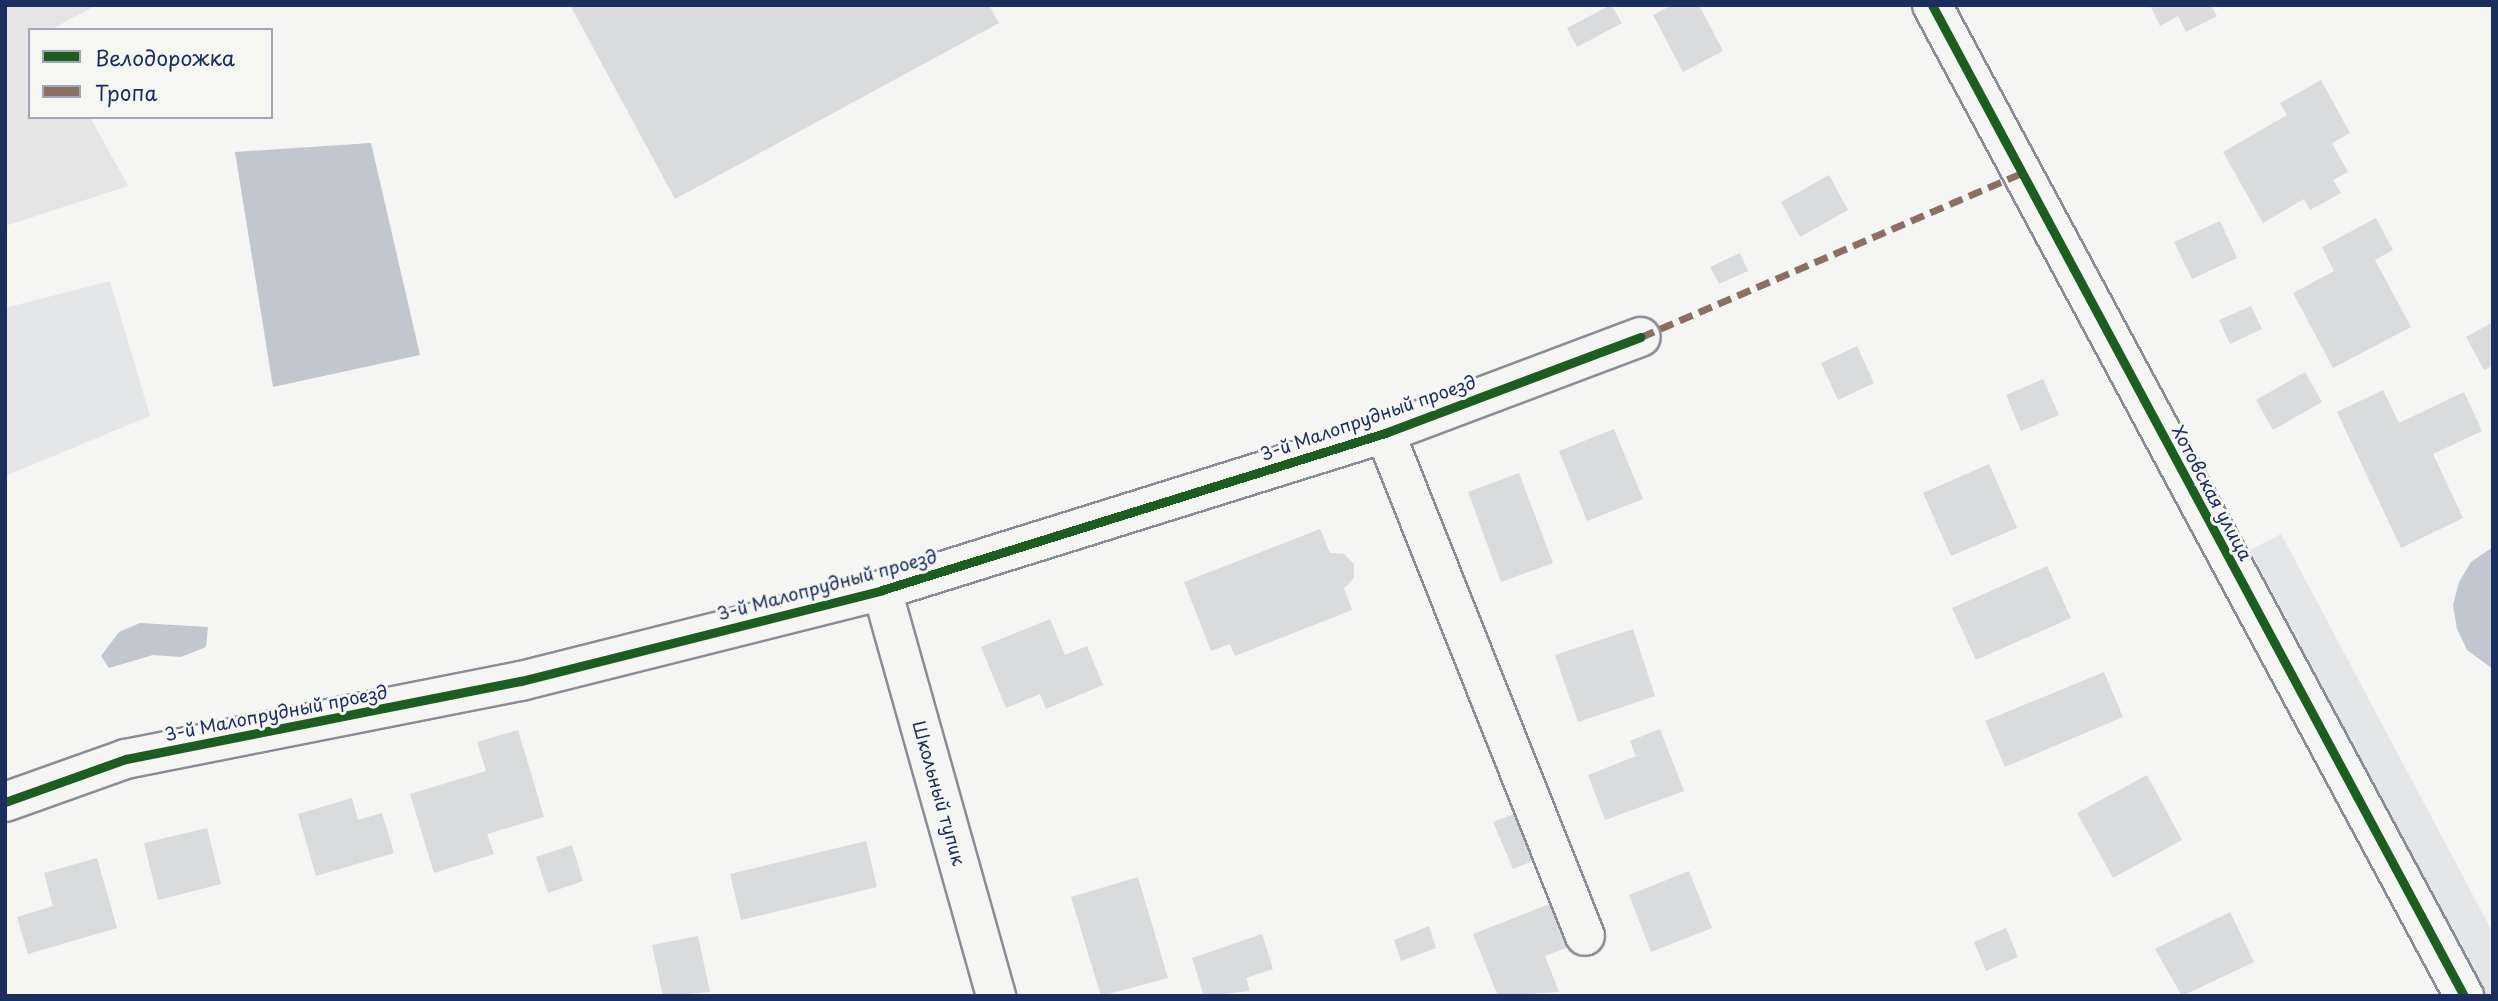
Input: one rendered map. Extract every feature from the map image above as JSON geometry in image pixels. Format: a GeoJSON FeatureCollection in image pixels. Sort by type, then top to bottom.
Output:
{"type":"FeatureCollection","features":[{"type":"Feature","properties":{"kind":"street","name":"Хотовская улица"},"geometry":{"type":"LineString","coordinates":[[1932,5],[2464,996]]}},
{"type":"Feature","properties":{"kind":"street","name":"3-й Малопрудный проезд"},"geometry":{"type":"LineString","coordinates":[[5,802],[126,759],[521,681],[882,590],[1385,433],[1641,337]]}},
{"type":"Feature","properties":{"kind":"street"},"geometry":{"type":"LineString","coordinates":[[1385,433],[1584,936]]}},
{"type":"Feature","properties":{"kind":"street","name":"Школьный тупик"},"geometry":{"type":"LineString","coordinates":[[882,590],[996,996]]}},
{"type":"Feature","properties":{"kind":"shaded area"},"geometry":{"type":"Polygon","coordinates":[[[5,5],[97,5],[54,28],[28,28],[28,119],[91,119],[128,186],[5,226],[5,5]]]}},
{"type":"Feature","properties":{"kind":"shaded area"},"geometry":{"type":"Polygon","coordinates":[[[371,143],[420,355],[273,387],[235,152],[371,143]]]}},
{"type":"Feature","properties":{"kind":"shaded area"},"geometry":{"type":"Polygon","coordinates":[[[110,281],[150,416],[5,476],[5,308],[110,281]]]}},
{"type":"Feature","properties":{"kind":"shaded area"},"geometry":{"type":"Polygon","coordinates":[[[2281,534],[2493,933],[2493,996],[2486,996],[2250,550],[2281,534]]]}},
{"type":"Feature","properties":{"kind":"shaded area"},"geometry":{"type":"Polygon","coordinates":[[[2493,547],[2493,669],[2467,650],[2457,629],[2453,605],[2459,582],[2471,562],[2493,547]]]}},
{"type":"Feature","properties":{"kind":"shaded area"},"geometry":{"type":"Polygon","coordinates":[[[140,623],[208,627],[206,647],[181,657],[153,655],[109,668],[101,656],[119,632],[140,623]]]}},
{"type":"Feature","properties":{"kind":"building"},"geometry":{"type":"Polygon","coordinates":[[[570,5],[989,5],[999,23],[675,199],[570,5]]]}},
{"type":"Feature","properties":{"kind":"building"},"geometry":{"type":"Polygon","coordinates":[[[1611,5],[1622,23],[1577,47],[1567,28],[1611,5]]]}},
{"type":"Feature","properties":{"kind":"building"},"geometry":{"type":"Polygon","coordinates":[[[1672,5],[1699,5],[1723,51],[1683,72],[1653,15],[1672,5]]]}},
{"type":"Feature","properties":{"kind":"building"},"geometry":{"type":"Polygon","coordinates":[[[2150,5],[2211,5],[2217,16],[2186,32],[2178,16],[2160,26],[2150,5]]]}},
{"type":"Feature","properties":{"kind":"building"},"geometry":{"type":"Polygon","coordinates":[[[2321,80],[2350,133],[2332,143],[2348,172],[2333,180],[2341,193],[2310,210],[2304,199],[2263,223],[2223,152],[2287,115],[2280,103],[2321,80]]]}},
{"type":"Feature","properties":{"kind":"building"},"geometry":{"type":"Polygon","coordinates":[[[1829,175],[1848,210],[1800,237],[1781,202],[1829,175]]]}},
{"type":"Feature","properties":{"kind":"building"},"geometry":{"type":"Polygon","coordinates":[[[2376,218],[2393,250],[2375,260],[2411,327],[2333,368],[2293,293],[2334,271],[2322,247],[2376,218]]]}},
{"type":"Feature","properties":{"kind":"building"},"geometry":{"type":"Polygon","coordinates":[[[2220,221],[2237,258],[2192,279],[2174,242],[2220,221]]]}},
{"type":"Feature","properties":{"kind":"building"},"geometry":{"type":"Polygon","coordinates":[[[1740,253],[1748,271],[1719,284],[1710,267],[1740,253]]]}},
{"type":"Feature","properties":{"kind":"building"},"geometry":{"type":"Polygon","coordinates":[[[2251,306],[2262,329],[2230,344],[2219,320],[2251,306]]]}},
{"type":"Feature","properties":{"kind":"building"},"geometry":{"type":"Polygon","coordinates":[[[2493,322],[2493,366],[2484,370],[2466,337],[2493,322]]]}},
{"type":"Feature","properties":{"kind":"building"},"geometry":{"type":"Polygon","coordinates":[[[1857,346],[1874,383],[1838,400],[1821,363],[1857,346]]]}},
{"type":"Feature","properties":{"kind":"building"},"geometry":{"type":"Polygon","coordinates":[[[2305,372],[2322,402],[2273,430],[2256,400],[2305,372]]]}},
{"type":"Feature","properties":{"kind":"building"},"geometry":{"type":"Polygon","coordinates":[[[2043,379],[2059,415],[2021,431],[2006,395],[2043,379]]]}},
{"type":"Feature","properties":{"kind":"building"},"geometry":{"type":"Polygon","coordinates":[[[2383,390],[2399,423],[2464,392],[2482,431],[2433,454],[2463,518],[2401,548],[2337,412],[2383,390]]]}},
{"type":"Feature","properties":{"kind":"building"},"geometry":{"type":"Polygon","coordinates":[[[1614,429],[1643,499],[1587,521],[1559,451],[1614,429]]]}},
{"type":"Feature","properties":{"kind":"building"},"geometry":{"type":"Polygon","coordinates":[[[1989,464],[2017,528],[1951,556],[1923,493],[1989,464]]]}},
{"type":"Feature","properties":{"kind":"building"},"geometry":{"type":"Polygon","coordinates":[[[1519,473],[1553,563],[1501,582],[1468,492],[1519,473]]]}},
{"type":"Feature","properties":{"kind":"building"},"geometry":{"type":"Polygon","coordinates":[[[1320,529],[1330,553],[1344,554],[1354,564],[1354,578],[1344,588],[1352,610],[1235,656],[1230,644],[1211,651],[1184,582],[1320,529]]]}},
{"type":"Feature","properties":{"kind":"building"},"geometry":{"type":"Polygon","coordinates":[[[2047,566],[2071,618],[1976,660],[1952,608],[2047,566]]]}},
{"type":"Feature","properties":{"kind":"building"},"geometry":{"type":"Polygon","coordinates":[[[1050,619],[1065,655],[1087,646],[1103,685],[1046,709],[1040,694],[1006,708],[981,647],[1050,619]]]}},
{"type":"Feature","properties":{"kind":"building"},"geometry":{"type":"Polygon","coordinates":[[[1633,629],[1655,696],[1578,722],[1555,655],[1633,629]]]}},
{"type":"Feature","properties":{"kind":"building"},"geometry":{"type":"Polygon","coordinates":[[[2104,672],[2123,717],[2005,767],[1985,721],[2104,672]]]}},
{"type":"Feature","properties":{"kind":"building"},"geometry":{"type":"Polygon","coordinates":[[[1660,729],[1684,791],[1605,820],[1588,775],[1636,756],[1630,741],[1660,729]]]}},
{"type":"Feature","properties":{"kind":"building"},"geometry":{"type":"Polygon","coordinates":[[[518,730],[544,817],[487,834],[494,854],[434,873],[410,794],[486,771],[477,742],[518,730]]]}},
{"type":"Feature","properties":{"kind":"building"},"geometry":{"type":"Polygon","coordinates":[[[2147,775],[2182,840],[2113,878],[2077,813],[2147,775]]]}},
{"type":"Feature","properties":{"kind":"building"},"geometry":{"type":"Polygon","coordinates":[[[352,798],[358,820],[382,813],[394,853],[316,876],[298,814],[352,798]]]}},
{"type":"Feature","properties":{"kind":"building"},"geometry":{"type":"Polygon","coordinates":[[[1514,814],[1533,861],[1513,869],[1493,822],[1514,814]]]}},
{"type":"Feature","properties":{"kind":"building"},"geometry":{"type":"Polygon","coordinates":[[[207,828],[221,884],[158,900],[144,843],[207,828]]]}},
{"type":"Feature","properties":{"kind":"building"},"geometry":{"type":"Polygon","coordinates":[[[866,841],[877,887],[741,920],[730,874],[866,841]]]}},
{"type":"Feature","properties":{"kind":"building"},"geometry":{"type":"Polygon","coordinates":[[[572,845],[583,881],[548,893],[536,857],[572,845]]]}},
{"type":"Feature","properties":{"kind":"building"},"geometry":{"type":"Polygon","coordinates":[[[97,858],[117,928],[28,954],[17,917],[53,906],[44,873],[97,858]]]}},
{"type":"Feature","properties":{"kind":"building"},"geometry":{"type":"Polygon","coordinates":[[[1689,871],[1712,928],[1651,952],[1629,895],[1689,871]]]}},
{"type":"Feature","properties":{"kind":"building"},"geometry":{"type":"Polygon","coordinates":[[[1138,877],[1168,978],[1101,996],[1071,897],[1138,877]]]}},
{"type":"Feature","properties":{"kind":"building"},"geometry":{"type":"Polygon","coordinates":[[[1552,903],[1569,947],[1545,956],[1559,992],[1498,996],[1473,934],[1552,903]]]}},
{"type":"Feature","properties":{"kind":"building"},"geometry":{"type":"Polygon","coordinates":[[[2230,912],[2254,962],[2182,996],[2155,949],[2230,912]]]}},
{"type":"Feature","properties":{"kind":"building"},"geometry":{"type":"Polygon","coordinates":[[[1429,926],[1436,948],[1401,961],[1394,940],[1429,926]]]}},
{"type":"Feature","properties":{"kind":"building"},"geometry":{"type":"Polygon","coordinates":[[[2006,928],[2018,957],[1986,971],[1974,942],[2006,928]]]}},
{"type":"Feature","properties":{"kind":"building"},"geometry":{"type":"Polygon","coordinates":[[[1262,934],[1273,969],[1246,978],[1250,991],[1204,996],[1192,958],[1262,934]]]}},
{"type":"Feature","properties":{"kind":"building"},"geometry":{"type":"Polygon","coordinates":[[[698,936],[710,992],[663,996],[652,945],[698,936]]]}},
{"type":"Feature","properties":{"kind":"marked path"},"geometry":{"type":"LineString","coordinates":[[1641,337],[2022,173]]}},
{"type":"Feature","properties":{"kind":"cycle path"},"geometry":{"type":"LineString","coordinates":[[1932,5],[2464,996]]}},
{"type":"Feature","properties":{"kind":"cycle path"},"geometry":{"type":"LineString","coordinates":[[5,802],[126,759],[521,681],[882,590],[1385,433],[1641,337]]}}]}
